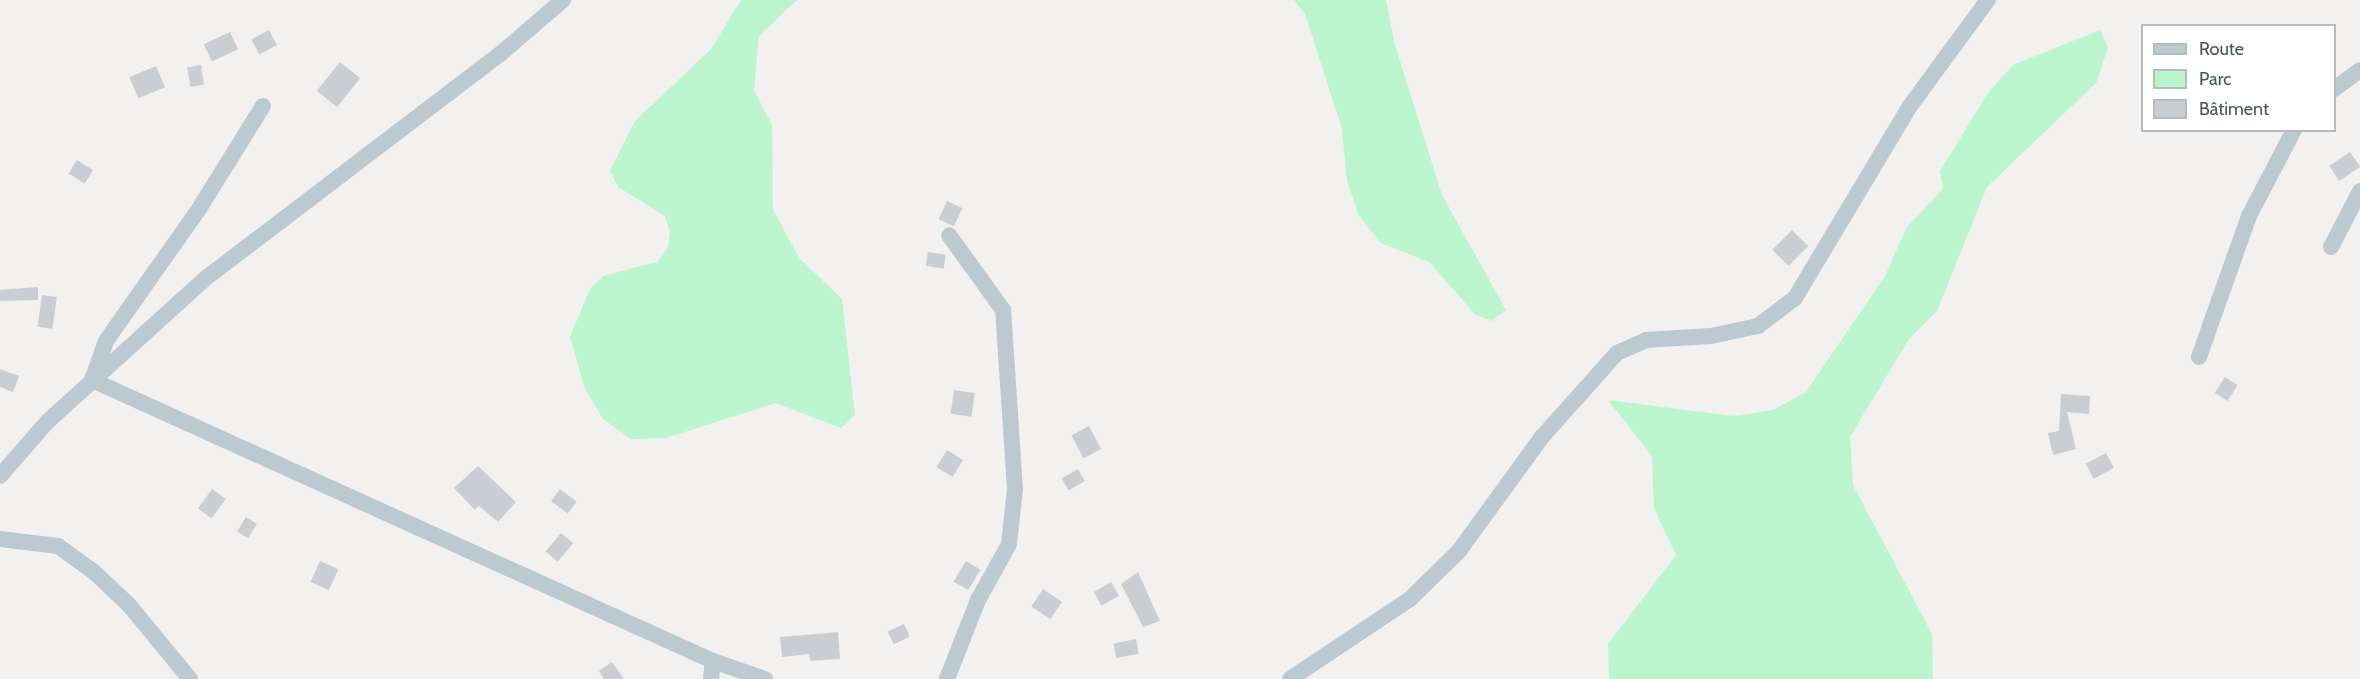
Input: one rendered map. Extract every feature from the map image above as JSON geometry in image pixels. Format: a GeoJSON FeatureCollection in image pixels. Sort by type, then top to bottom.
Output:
{"type":"FeatureCollection","features":[{"type":"Feature","properties":{"kind":"street"},"geometry":{"type":"LineString","coordinates":[[0,476],[92,380],[206,278],[505,50],[563,0]]}},
{"type":"Feature","properties":{"kind":"street"},"geometry":{"type":"LineString","coordinates":[[1290,679],[1410,599],[1459,551],[1541,438],[1617,352],[1646,340],[1711,336],[1758,326],[1795,298],[1910,106],[1988,0]]}},
{"type":"Feature","properties":{"kind":"street"},"geometry":{"type":"LineString","coordinates":[[2336,88],[2360,70]]}},
{"type":"Feature","properties":{"kind":"street"},"geometry":{"type":"LineString","coordinates":[[92,380],[106,341],[199,209],[263,106]]}},
{"type":"Feature","properties":{"kind":"street"},"geometry":{"type":"LineString","coordinates":[[2199,357],[2249,216],[2293,132]]}},
{"type":"Feature","properties":{"kind":"street"},"geometry":{"type":"LineString","coordinates":[[2331,247],[2360,191]]}},
{"type":"Feature","properties":{"kind":"street"},"geometry":{"type":"LineString","coordinates":[[947,679],[978,600],[1009,544],[1015,489],[1003,310],[949,235]]}},
{"type":"Feature","properties":{"kind":"street"},"geometry":{"type":"LineString","coordinates":[[92,380],[713,661],[765,679]]}},
{"type":"Feature","properties":{"kind":"street"},"geometry":{"type":"LineString","coordinates":[[0,539],[58,546],[94,572],[129,605],[190,679]]}},
{"type":"Feature","properties":{"kind":"street"},"geometry":{"type":"LineString","coordinates":[[711,679],[713,661]]}},
{"type":"Feature","properties":{"kind":"green space"},"geometry":{"type":"Polygon","coordinates":[[[741,0],[797,0],[759,36],[754,90],[772,125],[773,210],[800,259],[842,299],[855,415],[841,428],[776,403],[666,438],[631,439],[603,419],[585,389],[570,337],[590,289],[603,276],[657,262],[668,248],[670,232],[665,216],[618,187],[610,171],[635,121],[711,49],[741,0]]]}},
{"type":"Feature","properties":{"kind":"green space"},"geometry":{"type":"Polygon","coordinates":[[[1294,0],[1386,0],[1395,45],[1442,195],[1506,310],[1491,321],[1476,315],[1429,262],[1381,243],[1359,216],[1347,181],[1342,129],[1305,14],[1294,0]]]}},
{"type":"Feature","properties":{"kind":"green space"},"geometry":{"type":"Polygon","coordinates":[[[2100,30],[2108,48],[2096,83],[1987,187],[1937,311],[1909,339],[1850,437],[1853,485],[1932,634],[1933,679],[1609,679],[1608,644],[1676,555],[1654,508],[1652,456],[1608,400],[1734,416],[1773,410],[1806,392],[1885,276],[1907,227],[1943,189],[1940,171],[1988,93],[2013,65],[2100,30]]]}},
{"type":"Feature","properties":{"kind":"building"},"geometry":{"type":"Polygon","coordinates":[[[269,30],[277,45],[259,54],[251,39],[269,30]]]}},
{"type":"Feature","properties":{"kind":"building"},"geometry":{"type":"Polygon","coordinates":[[[230,32],[238,49],[212,61],[204,44],[230,32]]]}},
{"type":"Feature","properties":{"kind":"building"},"geometry":{"type":"Polygon","coordinates":[[[340,62],[360,78],[337,107],[317,91],[340,62]]]}},
{"type":"Feature","properties":{"kind":"building"},"geometry":{"type":"Polygon","coordinates":[[[201,65],[204,85],[190,87],[187,67],[201,65]]]}},
{"type":"Feature","properties":{"kind":"building"},"geometry":{"type":"Polygon","coordinates":[[[156,66],[165,87],[138,99],[129,77],[156,66]]]}},
{"type":"Feature","properties":{"kind":"building"},"geometry":{"type":"Polygon","coordinates":[[[2350,152],[2360,167],[2339,181],[2329,166],[2350,152]]]}},
{"type":"Feature","properties":{"kind":"building"},"geometry":{"type":"Polygon","coordinates":[[[77,160],[93,170],[85,184],[69,174],[77,160]]]}},
{"type":"Feature","properties":{"kind":"building"},"geometry":{"type":"Polygon","coordinates":[[[947,201],[962,208],[954,226],[939,219],[947,201]]]}},
{"type":"Feature","properties":{"kind":"building"},"geometry":{"type":"Polygon","coordinates":[[[1792,230],[1808,246],[1788,266],[1772,250],[1792,230]]]}},
{"type":"Feature","properties":{"kind":"building"},"geometry":{"type":"Polygon","coordinates":[[[928,252],[946,255],[944,269],[926,266],[928,252]]]}},
{"type":"Feature","properties":{"kind":"building"},"geometry":{"type":"Polygon","coordinates":[[[38,287],[38,300],[0,301],[0,290],[38,287]]]}},
{"type":"Feature","properties":{"kind":"building"},"geometry":{"type":"Polygon","coordinates":[[[42,295],[57,297],[52,329],[38,327],[42,295]]]}},
{"type":"Feature","properties":{"kind":"building"},"geometry":{"type":"Polygon","coordinates":[[[0,369],[19,376],[13,392],[0,387],[0,369]]]}},
{"type":"Feature","properties":{"kind":"building"},"geometry":{"type":"Polygon","coordinates":[[[2225,377],[2238,385],[2228,401],[2215,393],[2225,377]]]}},
{"type":"Feature","properties":{"kind":"building"},"geometry":{"type":"Polygon","coordinates":[[[954,390],[975,393],[971,417],[951,414],[954,390]]]}},
{"type":"Feature","properties":{"kind":"building"},"geometry":{"type":"Polygon","coordinates":[[[2061,394],[2090,396],[2089,414],[2067,412],[2076,449],[2053,455],[2048,433],[2059,431],[2061,394]]]}},
{"type":"Feature","properties":{"kind":"building"},"geometry":{"type":"Polygon","coordinates":[[[1089,426],[1101,449],[1084,458],[1071,435],[1089,426]]]}},
{"type":"Feature","properties":{"kind":"building"},"geometry":{"type":"Polygon","coordinates":[[[947,450],[963,460],[953,477],[936,467],[947,450]]]}},
{"type":"Feature","properties":{"kind":"building"},"geometry":{"type":"Polygon","coordinates":[[[2106,453],[2114,468],[2094,479],[2086,464],[2106,453]]]}},
{"type":"Feature","properties":{"kind":"building"},"geometry":{"type":"Polygon","coordinates":[[[478,466],[516,502],[498,522],[479,506],[475,510],[454,488],[478,466]]]}},
{"type":"Feature","properties":{"kind":"building"},"geometry":{"type":"Polygon","coordinates":[[[1078,469],[1085,481],[1069,491],[1062,478],[1078,469]]]}},
{"type":"Feature","properties":{"kind":"building"},"geometry":{"type":"Polygon","coordinates":[[[212,489],[226,499],[212,518],[198,508],[212,489]]]}},
{"type":"Feature","properties":{"kind":"building"},"geometry":{"type":"Polygon","coordinates":[[[560,489],[577,502],[568,514],[551,501],[560,489]]]}},
{"type":"Feature","properties":{"kind":"building"},"geometry":{"type":"Polygon","coordinates":[[[246,517],[257,524],[248,538],[237,531],[246,517]]]}},
{"type":"Feature","properties":{"kind":"building"},"geometry":{"type":"Polygon","coordinates":[[[561,533],[573,543],[558,562],[546,551],[561,533]]]}},
{"type":"Feature","properties":{"kind":"building"},"geometry":{"type":"Polygon","coordinates":[[[320,561],[338,569],[329,590],[311,582],[320,561]]]}},
{"type":"Feature","properties":{"kind":"building"},"geometry":{"type":"Polygon","coordinates":[[[966,561],[981,570],[968,590],[954,582],[966,561]]]}},
{"type":"Feature","properties":{"kind":"building"},"geometry":{"type":"Polygon","coordinates":[[[1138,572],[1160,621],[1143,627],[1121,584],[1138,572]]]}},
{"type":"Feature","properties":{"kind":"building"},"geometry":{"type":"Polygon","coordinates":[[[1111,582],[1119,596],[1102,606],[1094,592],[1111,582]]]}},
{"type":"Feature","properties":{"kind":"building"},"geometry":{"type":"Polygon","coordinates":[[[1043,589],[1062,602],[1050,619],[1031,606],[1043,589]]]}},
{"type":"Feature","properties":{"kind":"building"},"geometry":{"type":"Polygon","coordinates":[[[904,624],[910,637],[894,644],[888,632],[904,624]]]}},
{"type":"Feature","properties":{"kind":"building"},"geometry":{"type":"Polygon","coordinates":[[[838,632],[840,659],[810,661],[809,654],[782,657],[780,637],[838,632]]]}},
{"type":"Feature","properties":{"kind":"building"},"geometry":{"type":"Polygon","coordinates":[[[1136,639],[1139,654],[1116,658],[1113,643],[1136,639]]]}},
{"type":"Feature","properties":{"kind":"building"},"geometry":{"type":"Polygon","coordinates":[[[612,662],[624,679],[604,679],[599,671],[612,662]]]}}]}
